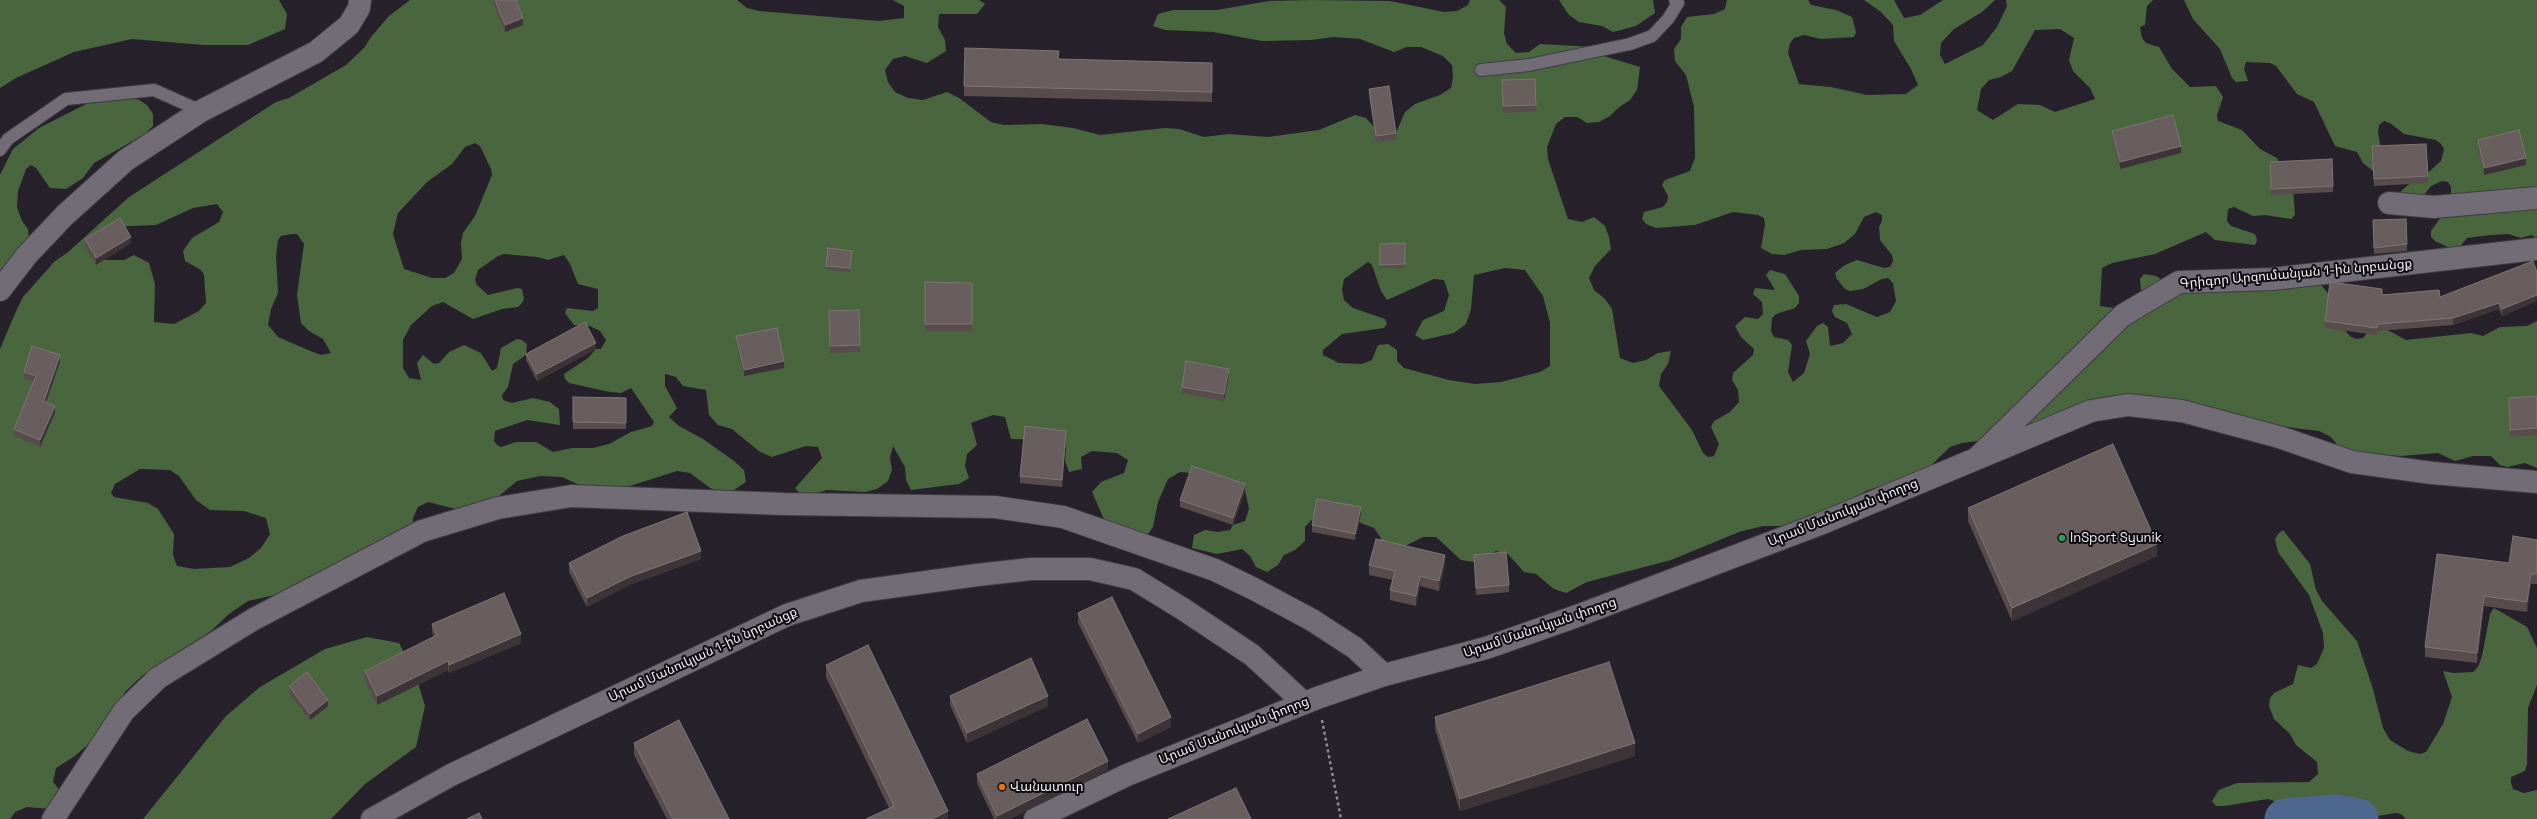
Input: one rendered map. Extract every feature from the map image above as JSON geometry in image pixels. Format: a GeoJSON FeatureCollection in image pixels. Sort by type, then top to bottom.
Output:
{"type":"FeatureCollection","features":[{"type":"Feature","properties":{"kind":"street"},"geometry":{"type":"LineString","coordinates":[[0,290],[27,254],[64,215],[126,160],[201,111],[316,52],[349,25],[359,8],[360,0]]}},
{"type":"Feature","properties":{"kind":"street"},"geometry":{"type":"LineString","coordinates":[[2389,203],[2434,207],[2537,198]]}},
{"type":"Feature","properties":{"kind":"street","name":"Գրիգոր Արզումանյան 1-ին նրբանցք"},"geometry":{"type":"LineString","coordinates":[[1977,458],[2123,315],[2179,282],[2272,279],[2537,249]]}},
{"type":"Feature","properties":{"kind":"street","name":"Արամ Մանուկյան փողոց"},"geometry":{"type":"LineString","coordinates":[[1035,819],[1127,775],[1311,700],[1384,675],[1486,648],[1577,616],[1820,524],[2091,411],[2128,405],[2189,413],[2280,437],[2352,462],[2432,473],[2537,482]]}},
{"type":"Feature","properties":{"kind":"street"},"geometry":{"type":"LineString","coordinates":[[53,819],[124,711],[158,678],[254,619],[422,531],[498,508],[571,496],[784,504],[995,507],[1064,517],[1215,570],[1254,588],[1312,620],[1355,648],[1384,675]]}},
{"type":"Feature","properties":{"kind":"street","name":"Արամ Մանուկյան 1-ին նրբանցք"},"geometry":{"type":"LineString","coordinates":[[372,819],[458,771],[787,615],[861,591],[977,575],[1031,569],[1090,569],[1134,580],[1183,609],[1252,656],[1311,700]]}},
{"type":"Feature","properties":{"kind":"lane"},"geometry":{"type":"LineString","coordinates":[[1481,70],[1529,65],[1630,44],[1652,36],[1668,20],[1680,1]]}},
{"type":"Feature","properties":{"kind":"lane"},"geometry":{"type":"LineString","coordinates":[[0,150],[8,140],[66,99],[154,90],[201,111]]}},
{"type":"Feature","properties":{"kind":"path"},"geometry":{"type":"LineString","coordinates":[[1311,700],[1341,819]]}},
{"type":"Feature","properties":{"kind":"green space"},"geometry":{"type":"Polygon","coordinates":[[[0,0],[279,0],[287,14],[285,29],[248,45],[204,45],[132,39],[74,52],[16,78],[0,88],[0,0]]]}},
{"type":"Feature","properties":{"kind":"green space"},"geometry":{"type":"Polygon","coordinates":[[[410,0],[737,0],[747,8],[759,11],[879,21],[904,18],[904,6],[893,0],[979,0],[985,4],[977,14],[939,14],[938,27],[945,40],[946,51],[927,63],[905,56],[893,59],[885,70],[888,82],[895,92],[908,98],[923,100],[947,92],[959,98],[991,122],[1004,125],[1042,124],[1073,128],[1100,135],[1165,128],[1179,129],[1204,137],[1229,134],[1268,137],[1319,130],[1355,115],[1366,118],[1375,128],[1395,135],[1405,112],[1415,104],[1440,95],[1451,88],[1453,77],[1452,65],[1443,56],[1421,47],[1407,47],[1394,52],[1360,39],[1334,37],[1310,40],[1262,41],[1213,32],[1165,30],[1153,26],[1158,14],[1173,10],[1217,10],[1269,1],[1311,0],[1390,1],[1444,12],[1457,11],[1468,5],[1470,0],[1499,0],[1506,7],[1504,33],[1507,44],[1516,53],[1529,52],[1540,44],[1594,47],[1604,56],[1640,67],[1637,90],[1630,100],[1618,108],[1610,116],[1599,122],[1587,123],[1577,117],[1565,117],[1556,124],[1547,147],[1548,159],[1568,219],[1582,222],[1594,217],[1605,226],[1609,237],[1611,249],[1595,266],[1589,278],[1594,290],[1605,299],[1612,309],[1620,358],[1633,363],[1646,360],[1658,353],[1671,351],[1668,364],[1661,374],[1659,386],[1692,430],[1703,453],[1708,457],[1714,456],[1719,444],[1711,427],[1714,421],[1730,412],[1739,402],[1738,390],[1732,380],[1733,373],[1753,355],[1754,349],[1741,337],[1735,326],[1745,317],[1758,319],[1763,314],[1762,302],[1753,294],[1755,288],[1775,290],[1766,275],[1770,270],[1785,274],[1799,296],[1799,303],[1795,308],[1776,314],[1772,318],[1771,331],[1774,337],[1788,340],[1792,345],[1788,372],[1793,382],[1804,373],[1810,354],[1806,341],[1817,326],[1823,323],[1828,327],[1830,346],[1843,343],[1852,334],[1847,323],[1835,317],[1832,311],[1834,305],[1846,304],[1877,317],[1890,312],[1896,301],[1893,283],[1888,278],[1882,279],[1863,289],[1850,291],[1845,289],[1837,279],[1835,273],[1845,265],[1857,260],[1884,268],[1890,267],[1893,261],[1892,255],[1880,240],[1879,227],[1882,221],[1882,215],[1876,212],[1864,217],[1855,234],[1844,243],[1827,249],[1801,250],[1784,255],[1772,254],[1761,248],[1765,224],[1764,218],[1758,215],[1733,212],[1695,225],[1656,228],[1646,224],[1642,219],[1644,212],[1663,207],[1667,202],[1668,196],[1662,185],[1665,180],[1690,171],[1695,158],[1694,107],[1686,75],[1675,61],[1674,49],[1681,39],[1681,27],[1687,17],[1714,14],[1725,9],[1727,0],[1808,0],[1811,5],[1836,10],[1852,17],[1856,32],[1854,37],[1821,39],[1804,35],[1794,38],[1790,43],[1788,53],[1799,84],[1831,87],[1867,95],[1906,94],[1918,85],[1911,69],[1894,41],[1893,25],[1881,12],[1864,0],[1894,0],[1904,18],[1920,15],[1943,0],[1995,0],[1982,12],[1954,29],[1941,43],[1940,55],[1945,64],[1983,45],[1997,27],[2007,6],[2006,0],[2153,0],[2147,6],[2145,25],[2140,27],[2142,38],[2146,43],[2159,47],[2172,69],[2190,87],[2216,86],[2223,97],[2217,115],[2218,121],[2242,130],[2260,149],[2277,158],[2293,190],[2295,215],[2291,219],[2265,215],[2253,216],[2234,207],[2228,209],[2227,221],[2231,226],[2255,234],[2257,240],[2255,245],[2215,240],[2206,232],[2155,254],[2112,263],[2102,268],[2100,306],[2114,308],[2137,296],[2141,291],[2140,279],[2144,274],[2156,276],[2166,282],[2254,268],[2316,279],[2333,299],[2338,323],[2351,337],[2357,339],[2363,338],[2367,333],[2384,328],[2406,340],[2471,333],[2483,336],[2500,327],[2527,326],[2537,321],[2537,468],[2525,463],[2507,467],[2500,465],[2491,456],[2473,456],[2455,461],[2438,453],[2400,456],[2357,452],[2339,447],[2331,437],[2319,431],[2132,400],[2046,420],[1985,440],[1962,443],[1950,447],[1924,472],[1866,491],[1844,504],[1786,526],[1763,526],[1739,532],[1671,560],[1587,582],[1566,593],[1554,589],[1536,574],[1524,572],[1508,554],[1496,551],[1474,562],[1461,560],[1436,537],[1423,537],[1401,548],[1376,549],[1381,538],[1374,528],[1363,524],[1342,512],[1321,510],[1305,527],[1305,541],[1295,550],[1284,555],[1278,565],[1267,572],[1256,567],[1250,556],[1242,549],[1217,554],[1192,548],[1194,535],[1205,530],[1218,532],[1230,530],[1233,525],[1245,521],[1249,509],[1245,491],[1234,482],[1192,473],[1180,472],[1168,479],[1158,502],[1153,527],[1145,538],[1106,524],[1092,492],[1101,482],[1124,473],[1128,460],[1117,453],[1092,451],[1081,457],[1082,469],[1069,472],[1065,461],[1066,448],[1057,440],[1011,439],[1005,417],[993,415],[971,423],[977,445],[967,454],[965,466],[969,478],[959,484],[911,490],[906,480],[905,467],[893,446],[890,458],[892,470],[888,481],[877,489],[865,492],[827,490],[803,497],[795,488],[822,458],[818,447],[806,446],[772,457],[760,452],[732,429],[718,425],[709,415],[706,390],[683,386],[676,377],[665,374],[665,386],[677,408],[669,417],[679,426],[703,439],[734,461],[744,470],[746,482],[734,490],[722,492],[710,488],[690,473],[677,471],[630,486],[607,490],[584,487],[562,477],[540,476],[517,481],[499,496],[476,508],[464,511],[428,502],[418,507],[413,518],[413,530],[297,590],[248,601],[229,614],[211,631],[143,675],[126,691],[92,741],[75,756],[56,768],[53,782],[61,792],[51,809],[27,807],[15,812],[10,819],[0,819],[0,349],[17,309],[23,297],[55,261],[67,253],[129,197],[276,102],[289,98],[346,65],[364,48],[371,37],[389,16],[410,0]],[[2060,29],[2035,30],[2012,71],[2001,77],[1989,80],[1981,89],[1977,110],[1993,120],[2018,104],[2040,105],[2055,112],[2095,99],[2090,88],[2073,71],[2069,60],[2074,38],[2060,29]],[[475,143],[465,147],[452,164],[427,182],[398,213],[393,234],[404,269],[432,278],[445,278],[454,273],[462,259],[461,243],[463,233],[475,216],[492,175],[491,169],[480,146],[475,143]],[[217,204],[193,208],[156,225],[108,227],[98,260],[124,260],[134,255],[149,263],[155,284],[154,322],[174,324],[199,311],[206,303],[204,275],[201,270],[185,261],[183,251],[192,238],[219,222],[223,212],[217,204]],[[297,234],[281,236],[278,240],[276,256],[278,293],[271,309],[268,325],[278,337],[321,355],[331,353],[323,339],[309,331],[301,323],[297,295],[304,244],[297,234]],[[504,254],[498,256],[478,270],[475,280],[477,285],[488,295],[517,288],[522,289],[524,299],[522,303],[518,307],[502,309],[473,319],[443,302],[432,306],[411,325],[403,340],[403,368],[409,378],[421,380],[417,363],[423,355],[434,364],[439,363],[449,352],[464,345],[481,353],[492,371],[497,368],[501,348],[517,339],[522,340],[527,344],[526,355],[513,364],[508,387],[502,395],[503,400],[512,403],[533,398],[550,402],[559,409],[560,425],[527,420],[495,431],[494,441],[497,445],[501,447],[516,442],[536,442],[553,452],[572,448],[593,448],[609,444],[631,432],[652,426],[654,422],[631,388],[621,393],[610,392],[569,383],[565,379],[564,374],[588,358],[596,349],[601,349],[606,340],[600,331],[590,326],[574,325],[565,313],[567,308],[593,311],[598,308],[598,289],[578,284],[570,264],[564,255],[548,260],[537,257],[504,254]],[[1368,262],[1344,279],[1342,290],[1344,300],[1353,308],[1385,319],[1387,324],[1384,328],[1342,334],[1323,350],[1323,355],[1339,363],[1362,364],[1372,360],[1378,345],[1388,344],[1397,350],[1397,361],[1404,368],[1449,380],[1475,384],[1501,382],[1540,372],[1550,366],[1550,323],[1543,296],[1525,270],[1505,268],[1474,275],[1471,309],[1466,324],[1454,333],[1423,340],[1415,335],[1423,320],[1444,311],[1449,295],[1444,280],[1434,279],[1387,300],[1381,291],[1372,265],[1368,262]],[[140,469],[115,484],[111,493],[114,497],[148,503],[158,509],[174,534],[173,555],[177,566],[194,569],[230,567],[249,558],[261,548],[270,534],[266,518],[244,511],[210,510],[196,500],[179,476],[170,470],[140,469]]]}},
{"type":"Feature","properties":{"kind":"green space"},"geometry":{"type":"Polygon","coordinates":[[[1559,0],[1653,0],[1655,13],[1636,26],[1613,32],[1602,26],[1579,22],[1569,15],[1559,0]]]}},
{"type":"Feature","properties":{"kind":"green space"},"geometry":{"type":"Polygon","coordinates":[[[2184,0],[2537,0],[2537,239],[2532,235],[2521,238],[2508,234],[2491,235],[2467,238],[2459,248],[2452,249],[2435,241],[2431,237],[2431,231],[2444,213],[2451,193],[2451,187],[2448,182],[2442,181],[2431,186],[2424,195],[2399,193],[2409,184],[2421,179],[2441,161],[2444,149],[2441,144],[2436,140],[2404,134],[2390,123],[2384,121],[2379,125],[2378,132],[2380,144],[2379,172],[2373,171],[2363,163],[2357,152],[2335,146],[2314,102],[2297,94],[2276,66],[2270,63],[2246,62],[2244,69],[2248,81],[2236,82],[2232,78],[2220,49],[2193,19],[2184,0]]]}},
{"type":"Feature","properties":{"kind":"green space"},"geometry":{"type":"Polygon","coordinates":[[[123,96],[139,100],[147,105],[153,114],[153,126],[145,134],[94,163],[83,178],[66,189],[50,188],[36,168],[31,165],[26,169],[18,191],[17,207],[22,221],[28,229],[29,240],[0,279],[0,175],[13,149],[39,128],[92,101],[123,96]]]}},
{"type":"Feature","properties":{"kind":"green space"},"geometry":{"type":"Polygon","coordinates":[[[2283,530],[2310,564],[2316,590],[2322,601],[2357,641],[2373,689],[2383,728],[2390,740],[2408,751],[2420,754],[2426,752],[2443,724],[2452,697],[2443,671],[2454,673],[2473,672],[2478,667],[2482,656],[2490,614],[2494,608],[2527,627],[2537,648],[2537,685],[2528,708],[2527,764],[2525,771],[2511,777],[2511,783],[2513,789],[2524,793],[2537,790],[2537,819],[2406,819],[2401,814],[2395,813],[2361,819],[2289,819],[2274,801],[2268,799],[2216,806],[2212,801],[2219,790],[2237,783],[2309,782],[2318,774],[2317,762],[2296,745],[2290,734],[2274,719],[2269,706],[2270,698],[2274,693],[2293,684],[2298,665],[2311,668],[2317,664],[2324,648],[2323,633],[2309,595],[2278,552],[2275,539],[2283,530]]]}},
{"type":"Feature","properties":{"kind":"green space"},"geometry":{"type":"Polygon","coordinates":[[[367,637],[399,643],[416,676],[425,706],[416,747],[365,784],[331,819],[143,819],[226,716],[260,687],[325,649],[367,637]]]}},
{"type":"Feature","properties":{"kind":"building"},"geometry":{"type":"Polygon","coordinates":[[[495,0],[516,0],[523,18],[505,25],[495,0]]]}},
{"type":"Feature","properties":{"kind":"building"},"geometry":{"type":"Polygon","coordinates":[[[965,48],[1059,51],[1058,59],[1212,63],[1212,92],[964,86],[965,48]]]}},
{"type":"Feature","properties":{"kind":"building"},"geometry":{"type":"Polygon","coordinates":[[[1535,79],[1536,105],[1503,106],[1502,80],[1535,79]]]}},
{"type":"Feature","properties":{"kind":"building"},"geometry":{"type":"Polygon","coordinates":[[[1389,86],[1396,133],[1376,136],[1369,89],[1389,86]]]}},
{"type":"Feature","properties":{"kind":"building"},"geometry":{"type":"Polygon","coordinates":[[[2173,115],[2181,146],[2120,162],[2112,131],[2173,115]]]}},
{"type":"Feature","properties":{"kind":"building"},"geometry":{"type":"Polygon","coordinates":[[[2519,130],[2526,158],[2484,168],[2478,140],[2519,130]]]}},
{"type":"Feature","properties":{"kind":"building"},"geometry":{"type":"Polygon","coordinates":[[[2426,144],[2428,176],[2374,179],[2372,146],[2426,144]]]}},
{"type":"Feature","properties":{"kind":"building"},"geometry":{"type":"Polygon","coordinates":[[[2332,159],[2333,186],[2271,189],[2270,162],[2332,159]]]}},
{"type":"Feature","properties":{"kind":"building"},"geometry":{"type":"Polygon","coordinates":[[[120,218],[131,237],[96,258],[85,239],[120,218]]]}},
{"type":"Feature","properties":{"kind":"building"},"geometry":{"type":"Polygon","coordinates":[[[2406,219],[2407,244],[2374,248],[2373,220],[2406,219]]]}},
{"type":"Feature","properties":{"kind":"building"},"geometry":{"type":"Polygon","coordinates":[[[1405,243],[1405,264],[1380,265],[1380,244],[1405,243]]]}},
{"type":"Feature","properties":{"kind":"building"},"geometry":{"type":"Polygon","coordinates":[[[828,248],[852,251],[850,268],[826,266],[828,248]]]}},
{"type":"Feature","properties":{"kind":"building"},"geometry":{"type":"Polygon","coordinates":[[[2533,261],[2537,272],[2537,295],[2502,309],[2499,303],[2453,318],[2378,324],[2377,328],[2325,321],[2330,282],[2382,289],[2382,295],[2439,290],[2440,297],[2533,261]]]}},
{"type":"Feature","properties":{"kind":"building"},"geometry":{"type":"Polygon","coordinates":[[[925,282],[972,283],[972,324],[925,324],[925,282]]]}},
{"type":"Feature","properties":{"kind":"building"},"geometry":{"type":"Polygon","coordinates":[[[859,310],[860,345],[830,346],[829,311],[859,310]]]}},
{"type":"Feature","properties":{"kind":"building"},"geometry":{"type":"Polygon","coordinates":[[[585,322],[596,343],[537,374],[526,354],[585,322]]]}},
{"type":"Feature","properties":{"kind":"building"},"geometry":{"type":"Polygon","coordinates":[[[777,328],[784,361],[744,370],[736,336],[777,328]]]}},
{"type":"Feature","properties":{"kind":"building"},"geometry":{"type":"Polygon","coordinates":[[[32,346],[60,355],[44,401],[55,406],[40,440],[14,429],[36,376],[24,372],[32,346]]]}},
{"type":"Feature","properties":{"kind":"building"},"geometry":{"type":"Polygon","coordinates":[[[1186,361],[1229,369],[1224,394],[1182,387],[1186,361]]]}},
{"type":"Feature","properties":{"kind":"building"},"geometry":{"type":"Polygon","coordinates":[[[2537,396],[2537,428],[2510,430],[2509,398],[2537,396]]]}},
{"type":"Feature","properties":{"kind":"building"},"geometry":{"type":"Polygon","coordinates":[[[573,397],[626,398],[626,423],[573,422],[573,397]]]}},
{"type":"Feature","properties":{"kind":"building"},"geometry":{"type":"Polygon","coordinates":[[[1025,426],[1066,431],[1062,480],[1020,476],[1025,426]]]}},
{"type":"Feature","properties":{"kind":"building","name":"InSport Syunik"},"geometry":{"type":"Polygon","coordinates":[[[2113,444],[2157,544],[2012,608],[1968,508],[2113,444]]]}},
{"type":"Feature","properties":{"kind":"building"},"geometry":{"type":"Polygon","coordinates":[[[1192,466],[1245,484],[1233,518],[1180,500],[1192,466]]]}},
{"type":"Feature","properties":{"kind":"building"},"geometry":{"type":"Polygon","coordinates":[[[1317,499],[1361,507],[1355,534],[1312,525],[1317,499]]]}},
{"type":"Feature","properties":{"kind":"building"},"geometry":{"type":"Polygon","coordinates":[[[687,512],[701,551],[629,577],[587,598],[569,563],[623,536],[687,512]]]}},
{"type":"Feature","properties":{"kind":"building"},"geometry":{"type":"Polygon","coordinates":[[[2513,536],[2537,540],[2537,574],[2531,574],[2527,602],[2484,596],[2477,653],[2425,647],[2437,554],[2509,563],[2513,536]]]}},
{"type":"Feature","properties":{"kind":"building"},"geometry":{"type":"Polygon","coordinates":[[[1376,539],[1445,555],[1439,581],[1420,576],[1416,596],[1390,590],[1395,571],[1369,565],[1376,539]]]}},
{"type":"Feature","properties":{"kind":"building"},"geometry":{"type":"Polygon","coordinates":[[[1506,552],[1509,585],[1476,588],[1474,555],[1506,552]]]}},
{"type":"Feature","properties":{"kind":"building"},"geometry":{"type":"Polygon","coordinates":[[[504,593],[521,634],[449,665],[448,661],[377,696],[365,671],[437,635],[432,624],[504,593]]]}},
{"type":"Feature","properties":{"kind":"building"},"geometry":{"type":"Polygon","coordinates":[[[1112,597],[1171,717],[1138,734],[1078,613],[1112,597]]]}},
{"type":"Feature","properties":{"kind":"building"},"geometry":{"type":"Polygon","coordinates":[[[868,645],[948,811],[932,819],[866,819],[894,806],[826,665],[868,645]]]}},
{"type":"Feature","properties":{"kind":"building"},"geometry":{"type":"Polygon","coordinates":[[[1031,658],[1048,696],[967,733],[950,696],[1031,658]]]}},
{"type":"Feature","properties":{"kind":"building"},"geometry":{"type":"Polygon","coordinates":[[[1609,662],[1635,743],[1460,799],[1435,717],[1609,662]]]}},
{"type":"Feature","properties":{"kind":"building"},"geometry":{"type":"Polygon","coordinates":[[[307,672],[328,700],[310,714],[289,686],[307,672]]]}},
{"type":"Feature","properties":{"kind":"building"},"geometry":{"type":"Polygon","coordinates":[[[1087,719],[1108,761],[997,816],[977,774],[1087,719]]]}},
{"type":"Feature","properties":{"kind":"building"},"geometry":{"type":"Polygon","coordinates":[[[679,720],[729,819],[673,819],[634,743],[679,720]]]}},
{"type":"Feature","properties":{"kind":"building"},"geometry":{"type":"Polygon","coordinates":[[[1236,788],[1251,819],[1168,819],[1236,788]]]}},
{"type":"Feature","properties":{"kind":"building"},"geometry":{"type":"Polygon","coordinates":[[[479,813],[482,819],[467,819],[479,813]]]}},
{"type":"Feature","properties":{"kind":"waterway"},"geometry":{"type":"LineString","coordinates":[[2285,819],[2336,815],[2358,819]]}},
{"type":"Feature","properties":{"kind":"place","name":"InSport Syunik"},"geometry":{"type":"Point","coordinates":[2062,538]}},
{"type":"Feature","properties":{"kind":"place","name":"Վանատուր"},"geometry":{"type":"Point","coordinates":[1002,787]}}]}
